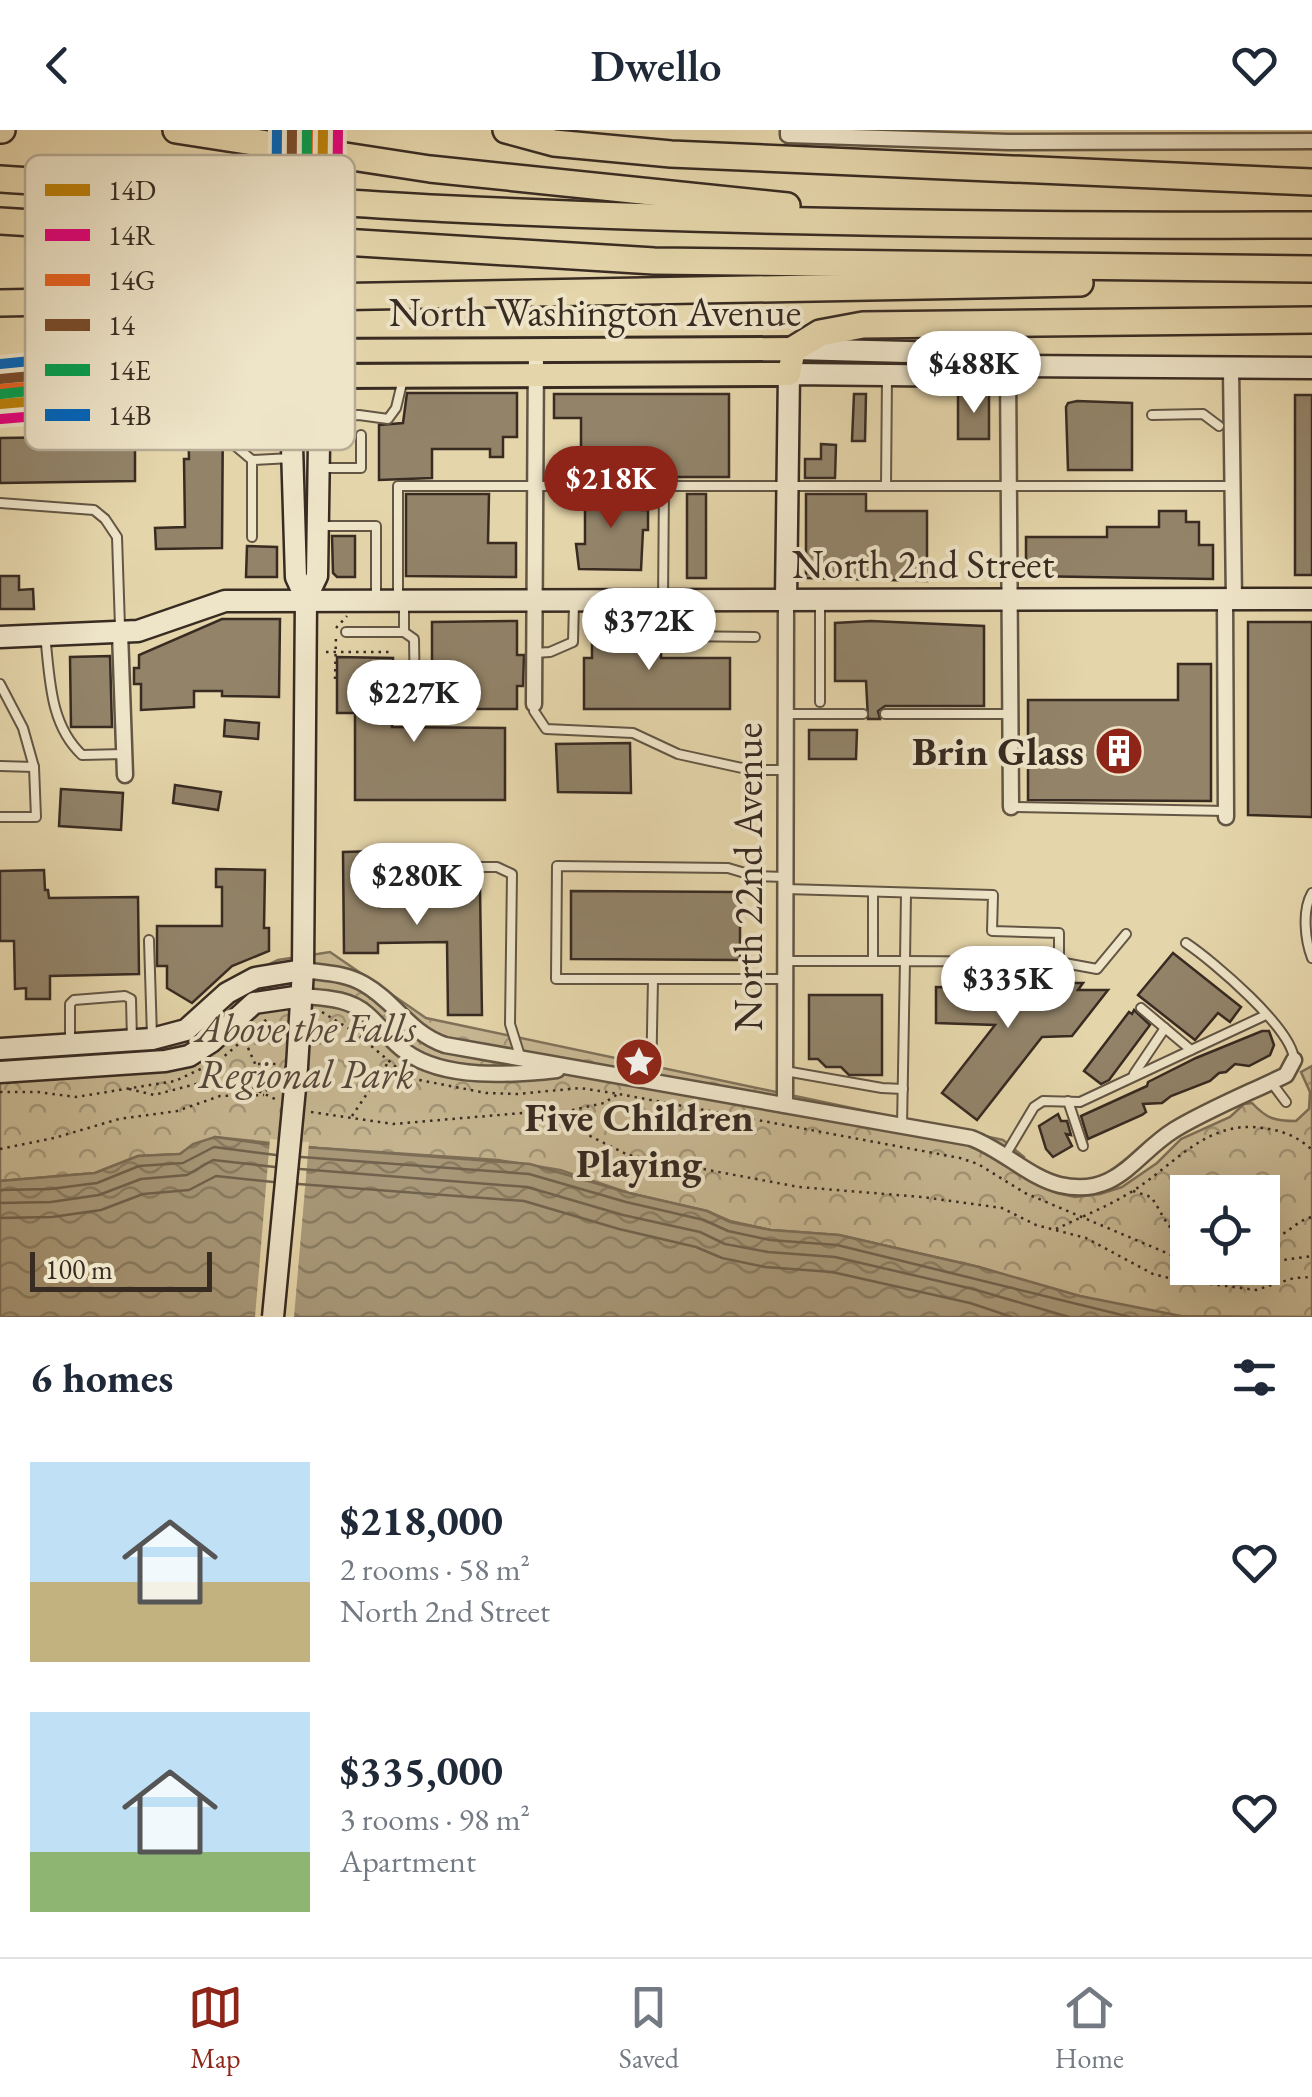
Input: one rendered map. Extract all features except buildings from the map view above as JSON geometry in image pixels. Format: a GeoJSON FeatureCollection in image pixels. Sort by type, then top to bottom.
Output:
{"type":"FeatureCollection","features":[{"type":"Feature","properties":{"kind":"highway"},"geometry":{"type":"LineString","coordinates":[[176,130],[351,155]]}},
{"type":"Feature","properties":{"kind":"highway"},"geometry":{"type":"LineString","coordinates":[[506,130],[554,143],[671,154],[1312,182]]}},
{"type":"Feature","properties":{"kind":"highway"},"geometry":{"type":"LineString","coordinates":[[525,130],[554,143]]}},
{"type":"Feature","properties":{"kind":"highway"},"geometry":{"type":"LineString","coordinates":[[355,156],[548,183],[956,223]]}},
{"type":"Feature","properties":{"kind":"highway"},"geometry":{"type":"LineString","coordinates":[[0,179],[25,181]]}},
{"type":"Feature","properties":{"kind":"highway"},"geometry":{"type":"LineString","coordinates":[[355,202],[471,210],[956,223],[1312,225]]}},
{"type":"Feature","properties":{"kind":"highway"},"geometry":{"type":"LineString","coordinates":[[0,221],[25,222]]}},
{"type":"Feature","properties":{"kind":"highway"},"geometry":{"type":"LineString","coordinates":[[355,242],[654,260],[1312,269]]}},
{"type":"Feature","properties":{"kind":"highway"},"geometry":{"type":"LineString","coordinates":[[355,296],[1312,276]]}},
{"type":"Feature","properties":{"kind":"highway"},"geometry":{"type":"LineString","coordinates":[[0,302],[25,302]]}},
{"type":"Feature","properties":{"kind":"highway"},"geometry":{"type":"LineString","coordinates":[[791,362],[810,338],[834,328],[863,325],[1312,320]]}},
{"type":"Feature","properties":{"kind":"main road"},"geometry":{"type":"LineString","coordinates":[[292,130],[292,155]]}},
{"type":"Feature","properties":{"kind":"main road"},"geometry":{"type":"LineString","coordinates":[[323,155],[324,130]]}},
{"type":"Feature","properties":{"kind":"main road","name":"North Washington Avenue"},"geometry":{"type":"LineString","coordinates":[[355,361],[536,348],[791,362]]}},
{"type":"Feature","properties":{"kind":"main road","name":"North Washington Avenue"},"geometry":{"type":"LineString","coordinates":[[355,369],[404,375],[536,374],[791,362]]}},
{"type":"Feature","properties":{"kind":"main road","name":"North Washington Avenue"},"geometry":{"type":"LineString","coordinates":[[0,379],[25,378]]}},
{"type":"Feature","properties":{"kind":"main road","name":"North Washington Avenue"},"geometry":{"type":"LineString","coordinates":[[0,404],[25,402]]}},
{"type":"Feature","properties":{"kind":"street"},"geometry":{"type":"LineString","coordinates":[[788,132],[1280,136],[1312,142]]}},
{"type":"Feature","properties":{"kind":"street"},"geometry":{"type":"LineString","coordinates":[[534,704],[536,348]]}},
{"type":"Feature","properties":{"kind":"street","name":"North Washington Avenue"},"geometry":{"type":"LineString","coordinates":[[791,362],[983,354],[1008,366]]}},
{"type":"Feature","properties":{"kind":"street","name":"North Washington Avenue"},"geometry":{"type":"LineString","coordinates":[[791,362],[887,376],[984,376],[1008,366],[1312,368]]}},
{"type":"Feature","properties":{"kind":"street","name":"North 22nd Avenue"},"geometry":{"type":"LineString","coordinates":[[785,1105],[786,600],[791,362]]}},
{"type":"Feature","properties":{"kind":"street"},"geometry":{"type":"LineString","coordinates":[[1008,366],[1011,807]]}},
{"type":"Feature","properties":{"kind":"street"},"geometry":{"type":"LineString","coordinates":[[1226,814],[1232,369]]}},
{"type":"Feature","properties":{"kind":"street"},"geometry":{"type":"LineString","coordinates":[[273,1317],[288,1066],[302,996],[303,970],[306,598],[296,577],[292,450]]}},
{"type":"Feature","properties":{"kind":"street"},"geometry":{"type":"LineString","coordinates":[[306,598],[317,576],[320,450]]}},
{"type":"Feature","properties":{"kind":"street","name":"North 2nd Street"},"geometry":{"type":"LineString","coordinates":[[0,636],[138,630],[215,602],[306,598],[1312,599]]}},
{"type":"Feature","properties":{"kind":"street"},"geometry":{"type":"LineString","coordinates":[[120,632],[125,775]]}},
{"type":"Feature","properties":{"kind":"street"},"geometry":{"type":"LineString","coordinates":[[0,1049],[142,1039],[186,1030],[227,993],[255,978],[303,970],[344,974],[364,983],[424,1038],[445,1045],[521,1066],[574,1068],[971,1138],[1055,1184],[1087,1187],[1123,1174],[1176,1129],[1286,1074],[1294,1060]]}},
{"type":"Feature","properties":{"kind":"street"},"geometry":{"type":"LineString","coordinates":[[0,1072],[189,1056],[211,1042],[254,1003],[302,996],[345,1001],[366,1013],[408,1054],[438,1066],[487,1074],[521,1066]]}},
{"type":"Feature","properties":{"kind":"lane"},"geometry":{"type":"LineString","coordinates":[[355,415],[388,419],[396,408],[404,375]]}},
{"type":"Feature","properties":{"kind":"lane"},"geometry":{"type":"LineString","coordinates":[[886,486],[887,376]]}},
{"type":"Feature","properties":{"kind":"lane"},"geometry":{"type":"LineString","coordinates":[[1152,414],[1204,414],[1219,426]]}},
{"type":"Feature","properties":{"kind":"lane"},"geometry":{"type":"LineString","coordinates":[[320,468],[361,468],[361,435]]}},
{"type":"Feature","properties":{"kind":"lane"},"geometry":{"type":"LineString","coordinates":[[241,450],[252,460],[292,458]]}},
{"type":"Feature","properties":{"kind":"lane"},"geometry":{"type":"LineString","coordinates":[[252,460],[252,537]]}},
{"type":"Feature","properties":{"kind":"lane"},"geometry":{"type":"LineString","coordinates":[[664,485],[671,600],[679,636],[756,637]]}},
{"type":"Feature","properties":{"kind":"lane"},"geometry":{"type":"LineString","coordinates":[[404,632],[398,486],[1232,486]]}},
{"type":"Feature","properties":{"kind":"lane"},"geometry":{"type":"LineString","coordinates":[[0,503],[94,510],[106,519],[117,538],[120,632]]}},
{"type":"Feature","properties":{"kind":"lane"},"geometry":{"type":"LineString","coordinates":[[317,526],[376,526],[376,599]]}},
{"type":"Feature","properties":{"kind":"lane"},"geometry":{"type":"LineString","coordinates":[[820,598],[820,702]]}},
{"type":"Feature","properties":{"kind":"lane"},"geometry":{"type":"LineString","coordinates":[[534,653],[550,652],[574,642],[574,600]]}},
{"type":"Feature","properties":{"kind":"lane"},"geometry":{"type":"LineString","coordinates":[[346,632],[404,632],[414,639],[414,704]]}},
{"type":"Feature","properties":{"kind":"lane"},"geometry":{"type":"LineString","coordinates":[[45,635],[56,718],[70,745],[82,756],[124,754]]}},
{"type":"Feature","properties":{"kind":"lane"},"geometry":{"type":"LineString","coordinates":[[0,684],[23,728],[34,767],[36,817],[0,817]]}},
{"type":"Feature","properties":{"kind":"lane"},"geometry":{"type":"LineString","coordinates":[[534,704],[534,711],[546,729],[633,733],[678,754],[752,770],[786,770]]}},
{"type":"Feature","properties":{"kind":"lane"},"geometry":{"type":"LineString","coordinates":[[786,714],[862,714]]}},
{"type":"Feature","properties":{"kind":"lane"},"geometry":{"type":"LineString","coordinates":[[884,714],[1011,714]]}},
{"type":"Feature","properties":{"kind":"lane"},"geometry":{"type":"LineString","coordinates":[[0,766],[34,767]]}},
{"type":"Feature","properties":{"kind":"lane"},"geometry":{"type":"LineString","coordinates":[[1011,807],[1226,814]]}},
{"type":"Feature","properties":{"kind":"lane"},"geometry":{"type":"LineString","coordinates":[[785,979],[556,979],[557,866],[728,868],[785,883],[873,892],[993,894],[992,931],[1059,933],[1060,962]]}},
{"type":"Feature","properties":{"kind":"lane"},"geometry":{"type":"LineString","coordinates":[[382,868],[497,867],[512,874],[510,1024],[521,1066]]}},
{"type":"Feature","properties":{"kind":"lane"},"geometry":{"type":"LineString","coordinates":[[873,892],[873,961]]}},
{"type":"Feature","properties":{"kind":"lane"},"geometry":{"type":"LineString","coordinates":[[902,1126],[906,893]]}},
{"type":"Feature","properties":{"kind":"lane"},"geometry":{"type":"LineString","coordinates":[[1312,893],[1306,904],[1312,958]]}},
{"type":"Feature","properties":{"kind":"lane"},"geometry":{"type":"LineString","coordinates":[[785,961],[1060,962],[1097,969],[1126,934]]}},
{"type":"Feature","properties":{"kind":"lane"},"geometry":{"type":"LineString","coordinates":[[142,1039],[149,940]]}},
{"type":"Feature","properties":{"kind":"lane"},"geometry":{"type":"LineString","coordinates":[[1186,943],[1211,960],[1266,1015],[1293,1048],[1294,1060]]}},
{"type":"Feature","properties":{"kind":"lane"},"geometry":{"type":"LineString","coordinates":[[652,1082],[653,979]]}},
{"type":"Feature","properties":{"kind":"lane"},"geometry":{"type":"LineString","coordinates":[[70,1044],[70,1004],[74,1000],[125,996],[131,999],[142,1039]]}},
{"type":"Feature","properties":{"kind":"lane"},"geometry":{"type":"LineString","coordinates":[[1141,1008],[1191,1050]]}},
{"type":"Feature","properties":{"kind":"lane"},"geometry":{"type":"LineString","coordinates":[[1006,1154],[1034,1107],[1043,1100],[1080,1102],[1266,1015]]}},
{"type":"Feature","properties":{"kind":"lane"},"geometry":{"type":"LineString","coordinates":[[1132,1077],[1165,1028]]}},
{"type":"Feature","properties":{"kind":"lane"},"geometry":{"type":"LineString","coordinates":[[785,1071],[903,1089]]}},
{"type":"Feature","properties":{"kind":"lane"},"geometry":{"type":"LineString","coordinates":[[1271,1082],[1286,1102]]}},
{"type":"Feature","properties":{"kind":"lane"},"geometry":{"type":"LineString","coordinates":[[1068,1100],[1083,1146]]}},
{"type":"Feature","properties":{"kind":"path"},"geometry":{"type":"LineString","coordinates":[[335,679],[336,626],[348,615]]}},
{"type":"Feature","properties":{"kind":"path"},"geometry":{"type":"LineString","coordinates":[[326,652],[393,652]]}},
{"type":"Feature","properties":{"kind":"path"},"geometry":{"type":"LineString","coordinates":[[244,1040],[267,1096]]}},
{"type":"Feature","properties":{"kind":"path"},"geometry":{"type":"LineString","coordinates":[[351,1117],[388,1063]]}},
{"type":"Feature","properties":{"kind":"path"},"geometry":{"type":"LineString","coordinates":[[256,1064],[288,1066]]}},
{"type":"Feature","properties":{"kind":"path"},"geometry":{"type":"LineString","coordinates":[[0,1092],[76,1097],[129,1089],[154,1095],[215,1079],[242,1083],[284,1102]]}},
{"type":"Feature","properties":{"kind":"path"},"geometry":{"type":"LineString","coordinates":[[299,1107],[314,1113],[413,1124],[518,1111],[548,1115],[604,1103],[620,1094],[960,1158],[1055,1206],[1170,1254]]}},
{"type":"Feature","properties":{"kind":"path"},"geometry":{"type":"LineString","coordinates":[[0,1148],[54,1138],[119,1119],[177,1111],[220,1096],[267,1096]]}},
{"type":"Feature","properties":{"kind":"path"},"geometry":{"type":"LineString","coordinates":[[548,1115],[628,1154],[798,1187],[1002,1208],[1036,1225],[1086,1238],[1153,1274],[1173,1280],[1256,1290],[1294,1278],[1312,1277]]}},
{"type":"Feature","properties":{"kind":"path"},"geometry":{"type":"LineString","coordinates":[[1054,1230],[1132,1191],[1196,1142],[1234,1127],[1273,1129],[1310,1148]]}},
{"type":"Feature","properties":{"kind":"path"},"geometry":{"type":"LineString","coordinates":[[1132,1191],[1151,1198],[1170,1228]]}},
{"type":"Feature","properties":{"kind":"path"},"geometry":{"type":"LineString","coordinates":[[1280,1236],[1301,1220],[1312,1217]]}},
{"type":"Feature","properties":{"kind":"path"},"geometry":{"type":"LineString","coordinates":[[1280,1260],[1312,1256]]}},
{"type":"Feature","properties":{"kind":"green space","name":"Above the Falls Regional Park"},"geometry":{"type":"Polygon","coordinates":[[[330,952],[426,1018],[1003,1140],[1024,1157],[1016,1171],[1057,1193],[1075,1197],[1122,1187],[1157,1163],[1181,1139],[1230,1117],[1244,1104],[1252,1103],[1272,1118],[1296,1121],[1309,1109],[1310,1092],[1301,1072],[1312,1066],[1312,1317],[1170,1316],[1051,1290],[979,1267],[839,1235],[771,1230],[730,1221],[560,1170],[498,1160],[215,1137],[180,1154],[138,1156],[95,1173],[0,1181],[0,1041],[156,1029],[186,1018],[221,987],[278,960],[330,952]]]}},
{"type":"Feature","properties":{"kind":"water"},"geometry":{"type":"Polygon","coordinates":[[[215,1137],[530,1164],[707,1211],[730,1222],[771,1230],[839,1235],[979,1267],[1080,1296],[1186,1317],[0,1317],[0,1181],[95,1173],[138,1156],[180,1154],[193,1144],[215,1137]]]}},
{"type":"Feature","properties":{"kind":"pier"},"geometry":{"type":"Polygon","coordinates":[[[270,1139],[309,1142],[294,1317],[255,1317],[270,1139]]]}},
{"type":"Feature","properties":{"kind":"transit line","name":"14B"},"geometry":{"type":"LineString","coordinates":[[277,130],[277,155]]}},
{"type":"Feature","properties":{"kind":"transit line","name":"14"},"geometry":{"type":"LineString","coordinates":[[292,130],[292,155]]}},
{"type":"Feature","properties":{"kind":"transit line","name":"14E"},"geometry":{"type":"LineString","coordinates":[[307,130],[307,155]]}},
{"type":"Feature","properties":{"kind":"transit line","name":"14G"},"geometry":{"type":"LineString","coordinates":[[308,130],[308,155]]}},
{"type":"Feature","properties":{"kind":"transit line","name":"14D"},"geometry":{"type":"LineString","coordinates":[[323,130],[323,155]]}},
{"type":"Feature","properties":{"kind":"transit line","name":"14R"},"geometry":{"type":"LineString","coordinates":[[338,130],[338,155]]}},
{"type":"Feature","properties":{"kind":"transit line","name":"14B"},"geometry":{"type":"LineString","coordinates":[[0,364],[25,362]]}},
{"type":"Feature","properties":{"kind":"transit line","name":"14"},"geometry":{"type":"LineString","coordinates":[[0,379],[25,377]]}},
{"type":"Feature","properties":{"kind":"transit line","name":"14G"},"geometry":{"type":"LineString","coordinates":[[0,389],[25,387]]}},
{"type":"Feature","properties":{"kind":"transit line","name":"14E"},"geometry":{"type":"LineString","coordinates":[[1,394],[25,392]]}},
{"type":"Feature","properties":{"kind":"transit line","name":"14D"},"geometry":{"type":"LineString","coordinates":[[0,404],[25,402]]}},
{"type":"Feature","properties":{"kind":"transit line","name":"14R"},"geometry":{"type":"LineString","coordinates":[[1,419],[25,417]]}},
{"type":"Feature","properties":{"kind":"place","name":"Brin Glass"},"geometry":{"type":"Point","coordinates":[1119,751]}},
{"type":"Feature","properties":{"kind":"place","name":"Five Children Playing"},"geometry":{"type":"Point","coordinates":[639,1062]}}]}
